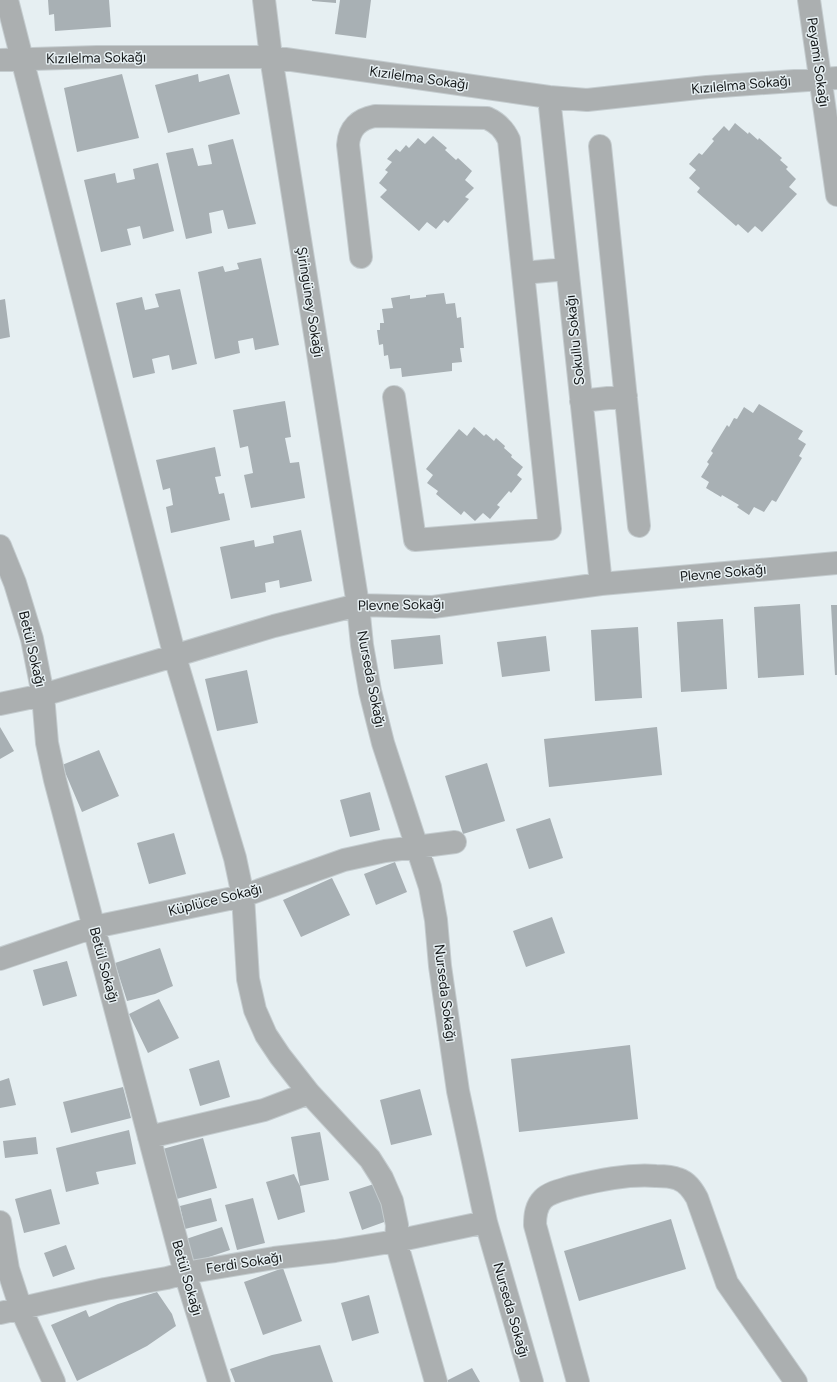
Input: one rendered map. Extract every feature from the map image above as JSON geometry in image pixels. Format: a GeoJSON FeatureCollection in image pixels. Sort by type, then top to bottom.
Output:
{"type":"FeatureCollection","features":[{"type":"Feature","properties":{"kind":"street"},"geometry":{"type":"LineString","coordinates":[[7,0],[174,657],[235,858],[243,896],[248,979],[255,1010],[266,1035],[280,1056],[309,1093],[370,1159],[382,1178],[392,1201],[397,1224],[396,1241],[436,1382]]}},
{"type":"Feature","properties":{"kind":"street","name":"Şiringüney Sokağı"},"geometry":{"type":"LineString","coordinates":[[264,0],[271,57],[358,605]]}},
{"type":"Feature","properties":{"kind":"street","name":"Peyami Sokağı"},"geometry":{"type":"LineString","coordinates":[[809,0],[829,78],[837,195]]}},
{"type":"Feature","properties":{"kind":"street","name":"Kızılelma Sokağı"},"geometry":{"type":"LineString","coordinates":[[0,60],[97,57],[271,57],[549,97],[586,100],[707,87],[829,78]]}},
{"type":"Feature","properties":{"kind":"street","name":"Sokullu Sokağı"},"geometry":{"type":"LineString","coordinates":[[549,97],[601,584]]}},
{"type":"Feature","properties":{"kind":"street"},"geometry":{"type":"LineString","coordinates":[[362,257],[348,145],[348,138],[354,126],[367,117],[375,116],[487,118],[501,126],[509,140],[550,529],[415,540],[394,398]]}},
{"type":"Feature","properties":{"kind":"street"},"geometry":{"type":"LineString","coordinates":[[600,146],[639,526]]}},
{"type":"Feature","properties":{"kind":"street"},"geometry":{"type":"LineString","coordinates":[[523,273],[567,269]]}},
{"type":"Feature","properties":{"kind":"street"},"geometry":{"type":"LineString","coordinates":[[581,401],[626,396]]}},
{"type":"Feature","properties":{"kind":"street","name":"Betül Sokağı"},"geometry":{"type":"LineString","coordinates":[[0,546],[15,583],[32,639],[43,695],[47,743],[55,780],[185,1273],[219,1382]]}},
{"type":"Feature","properties":{"kind":"street","name":"Plevne Sokağı"},"geometry":{"type":"LineString","coordinates":[[0,704],[43,695],[274,626],[358,605],[433,607],[601,584],[837,563]]}},
{"type":"Feature","properties":{"kind":"street","name":"Nurseda Sokağı"},"geometry":{"type":"LineString","coordinates":[[358,605],[362,645],[370,690],[383,742],[430,887],[436,920],[440,966],[458,1091],[486,1222],[532,1382]]}},
{"type":"Feature","properties":{"kind":"street","name":"Küplüce Sokağı"},"geometry":{"type":"LineString","coordinates":[[0,959],[94,927],[243,896],[344,860],[385,851],[455,842]]}},
{"type":"Feature","properties":{"kind":"street"},"geometry":{"type":"LineString","coordinates":[[149,1137],[264,1110],[309,1093]]}},
{"type":"Feature","properties":{"kind":"street"},"geometry":{"type":"LineString","coordinates":[[578,1382],[535,1225],[535,1215],[543,1199],[550,1193],[586,1183],[613,1178],[650,1175],[677,1178],[693,1190],[727,1283],[796,1382]]}},
{"type":"Feature","properties":{"kind":"street"},"geometry":{"type":"LineString","coordinates":[[0,1222],[8,1269],[21,1309],[54,1382]]}},
{"type":"Feature","properties":{"kind":"street","name":"Ferdi Sokağı"},"geometry":{"type":"LineString","coordinates":[[0,1313],[185,1273],[274,1258],[335,1252],[486,1222]]}},
{"type":"Feature","properties":{"kind":"building"},"geometry":{"type":"Polygon","coordinates":[[[48,0],[109,0],[111,27],[55,31],[54,14],[49,15],[48,0]]]}},
{"type":"Feature","properties":{"kind":"building"},"geometry":{"type":"Polygon","coordinates":[[[336,0],[336,3],[312,1],[336,0]]]}},
{"type":"Feature","properties":{"kind":"building"},"geometry":{"type":"Polygon","coordinates":[[[340,0],[371,0],[366,38],[335,34],[340,0]]]}},
{"type":"Feature","properties":{"kind":"building"},"geometry":{"type":"Polygon","coordinates":[[[122,74],[139,138],[77,152],[64,88],[122,74]]]}},
{"type":"Feature","properties":{"kind":"building"},"geometry":{"type":"Polygon","coordinates":[[[198,74],[199,82],[229,74],[240,114],[168,133],[155,85],[198,74]]]}},
{"type":"Feature","properties":{"kind":"building"},"geometry":{"type":"Polygon","coordinates":[[[735,123],[748,134],[749,132],[758,140],[759,138],[782,158],[780,160],[788,167],[786,169],[796,179],[789,187],[797,194],[762,232],[755,226],[748,233],[738,224],[736,226],[697,192],[700,188],[689,178],[696,170],[689,164],[699,153],[702,155],[714,141],[712,139],[724,126],[729,131],[735,123]]]}},
{"type":"Feature","properties":{"kind":"building"},"geometry":{"type":"Polygon","coordinates":[[[433,136],[447,148],[445,150],[456,160],[458,158],[472,171],[465,180],[474,188],[465,197],[469,199],[448,223],[444,220],[436,229],[427,222],[419,231],[380,197],[387,190],[379,183],[388,172],[385,170],[392,162],[387,159],[396,149],[400,152],[406,145],[409,148],[418,138],[425,144],[433,136]]]}},
{"type":"Feature","properties":{"kind":"building"},"geometry":{"type":"Polygon","coordinates":[[[233,139],[256,224],[228,229],[223,210],[209,213],[212,233],[186,239],[166,153],[193,148],[198,166],[212,164],[208,145],[233,139]]]}},
{"type":"Feature","properties":{"kind":"building"},"geometry":{"type":"Polygon","coordinates":[[[158,163],[174,231],[143,239],[140,226],[127,229],[131,245],[101,252],[84,180],[115,173],[117,183],[135,179],[133,169],[158,163]]]}},
{"type":"Feature","properties":{"kind":"building"},"geometry":{"type":"Polygon","coordinates":[[[261,258],[279,345],[255,350],[253,338],[238,341],[240,353],[215,359],[198,272],[223,266],[225,272],[239,269],[237,263],[261,258]]]}},
{"type":"Feature","properties":{"kind":"building"},"geometry":{"type":"Polygon","coordinates":[[[180,289],[197,364],[172,370],[169,355],[152,359],[155,373],[133,378],[116,303],[142,297],[145,310],[159,307],[155,294],[180,289]]]}},
{"type":"Feature","properties":{"kind":"building"},"geometry":{"type":"Polygon","coordinates":[[[444,293],[446,304],[455,303],[457,318],[461,317],[464,348],[460,348],[462,362],[452,363],[452,371],[402,377],[401,368],[390,369],[388,355],[384,356],[383,344],[379,345],[377,330],[380,330],[380,323],[384,323],[382,309],[393,308],[391,298],[410,295],[410,299],[444,293]]]}},
{"type":"Feature","properties":{"kind":"building"},"geometry":{"type":"Polygon","coordinates":[[[5,299],[10,337],[0,339],[0,300],[5,299]]]}},
{"type":"Feature","properties":{"kind":"building"},"geometry":{"type":"Polygon","coordinates":[[[285,401],[291,437],[285,438],[290,463],[299,462],[305,498],[251,508],[244,475],[253,473],[248,446],[240,448],[233,410],[285,401]]]}},
{"type":"Feature","properties":{"kind":"building"},"geometry":{"type":"Polygon","coordinates":[[[759,404],[803,431],[798,439],[806,444],[799,456],[802,458],[776,502],[772,500],[764,512],[754,507],[749,515],[737,507],[739,505],[706,488],[709,482],[701,477],[709,464],[707,462],[713,453],[711,451],[727,425],[729,427],[734,418],[737,419],[744,407],[753,413],[759,404]]]}},
{"type":"Feature","properties":{"kind":"building"},"geometry":{"type":"Polygon","coordinates":[[[474,427],[484,436],[486,434],[494,441],[496,438],[505,446],[504,448],[512,455],[511,457],[523,467],[517,475],[522,479],[511,493],[509,491],[497,505],[500,507],[490,519],[483,513],[475,521],[464,511],[461,515],[436,494],[438,491],[427,483],[433,475],[426,469],[459,429],[467,436],[474,427]]]}},
{"type":"Feature","properties":{"kind":"building"},"geometry":{"type":"Polygon","coordinates":[[[215,447],[221,476],[215,477],[219,494],[224,493],[230,520],[171,533],[166,507],[173,505],[170,488],[163,490],[156,460],[215,447]]]}},
{"type":"Feature","properties":{"kind":"building"},"geometry":{"type":"Polygon","coordinates":[[[301,530],[312,581],[280,588],[279,580],[265,583],[266,592],[231,599],[220,547],[254,540],[255,547],[274,543],[273,536],[301,530]]]}},
{"type":"Feature","properties":{"kind":"building"},"geometry":{"type":"Polygon","coordinates":[[[800,604],[804,675],[758,678],[754,607],[800,604]]]}},
{"type":"Feature","properties":{"kind":"building"},"geometry":{"type":"Polygon","coordinates":[[[831,605],[837,605],[837,675],[835,675],[831,605]]]}},
{"type":"Feature","properties":{"kind":"building"},"geometry":{"type":"Polygon","coordinates":[[[723,619],[727,689],[681,692],[677,622],[723,619]]]}},
{"type":"Feature","properties":{"kind":"building"},"geometry":{"type":"Polygon","coordinates":[[[638,627],[642,698],[595,701],[591,630],[638,627]]]}},
{"type":"Feature","properties":{"kind":"building"},"geometry":{"type":"Polygon","coordinates":[[[440,635],[443,664],[394,669],[391,640],[440,635]]]}},
{"type":"Feature","properties":{"kind":"building"},"geometry":{"type":"Polygon","coordinates":[[[546,636],[550,671],[502,677],[497,642],[546,636]]]}},
{"type":"Feature","properties":{"kind":"building"},"geometry":{"type":"Polygon","coordinates":[[[247,670],[258,723],[217,731],[205,679],[247,670]]]}},
{"type":"Feature","properties":{"kind":"building"},"geometry":{"type":"Polygon","coordinates":[[[0,727],[14,751],[0,759],[0,727]]]}},
{"type":"Feature","properties":{"kind":"building"},"geometry":{"type":"Polygon","coordinates":[[[657,727],[662,775],[549,787],[544,739],[657,727]]]}},
{"type":"Feature","properties":{"kind":"building"},"geometry":{"type":"Polygon","coordinates":[[[99,750],[119,796],[82,812],[62,765],[99,750]]]}},
{"type":"Feature","properties":{"kind":"building"},"geometry":{"type":"Polygon","coordinates":[[[487,763],[505,821],[463,834],[445,776],[487,763]]]}},
{"type":"Feature","properties":{"kind":"building"},"geometry":{"type":"Polygon","coordinates":[[[370,792],[380,830],[350,837],[340,800],[370,792]]]}},
{"type":"Feature","properties":{"kind":"building"},"geometry":{"type":"Polygon","coordinates":[[[550,818],[563,858],[529,869],[516,829],[550,818]]]}},
{"type":"Feature","properties":{"kind":"building"},"geometry":{"type":"Polygon","coordinates":[[[174,833],[186,874],[149,884],[137,843],[174,833]]]}},
{"type":"Feature","properties":{"kind":"building"},"geometry":{"type":"Polygon","coordinates":[[[395,862],[407,892],[376,905],[364,874],[395,862]]]}},
{"type":"Feature","properties":{"kind":"building"},"geometry":{"type":"Polygon","coordinates":[[[332,878],[350,915],[301,937],[283,900],[332,878]]]}},
{"type":"Feature","properties":{"kind":"building"},"geometry":{"type":"Polygon","coordinates":[[[552,917],[565,953],[526,967],[513,931],[552,917]]]}},
{"type":"Feature","properties":{"kind":"building"},"geometry":{"type":"Polygon","coordinates":[[[160,948],[173,986],[155,994],[127,1001],[115,963],[160,948]]]}},
{"type":"Feature","properties":{"kind":"building"},"geometry":{"type":"Polygon","coordinates":[[[67,961],[77,996],[43,1006],[33,970],[67,961]]]}},
{"type":"Feature","properties":{"kind":"building"},"geometry":{"type":"Polygon","coordinates":[[[159,999],[179,1038],[148,1053],[129,1014],[159,999]]]}},
{"type":"Feature","properties":{"kind":"building"},"geometry":{"type":"Polygon","coordinates":[[[630,1045],[638,1119],[519,1132],[511,1059],[630,1045]]]}},
{"type":"Feature","properties":{"kind":"building"},"geometry":{"type":"Polygon","coordinates":[[[219,1060],[230,1097],[200,1106],[189,1069],[219,1060]]]}},
{"type":"Feature","properties":{"kind":"building"},"geometry":{"type":"Polygon","coordinates":[[[9,1078],[16,1105],[0,1108],[0,1081],[9,1078]]]}},
{"type":"Feature","properties":{"kind":"building"},"geometry":{"type":"Polygon","coordinates":[[[123,1087],[131,1118],[71,1133],[63,1102],[123,1087]]]}},
{"type":"Feature","properties":{"kind":"building"},"geometry":{"type":"Polygon","coordinates":[[[420,1089],[432,1135],[391,1145],[380,1100],[420,1089]]]}},
{"type":"Feature","properties":{"kind":"building"},"geometry":{"type":"Polygon","coordinates":[[[129,1130],[136,1164],[96,1172],[99,1184],[66,1192],[56,1148],[129,1130]]]}},
{"type":"Feature","properties":{"kind":"building"},"geometry":{"type":"Polygon","coordinates":[[[320,1132],[329,1180],[300,1186],[291,1137],[320,1132]]]}},
{"type":"Feature","properties":{"kind":"building"},"geometry":{"type":"Polygon","coordinates":[[[36,1137],[38,1154],[5,1158],[3,1141],[36,1137]]]}},
{"type":"Feature","properties":{"kind":"building"},"geometry":{"type":"Polygon","coordinates":[[[203,1138],[217,1188],[173,1200],[159,1150],[203,1138]]]}},
{"type":"Feature","properties":{"kind":"building"},"geometry":{"type":"Polygon","coordinates":[[[294,1174],[300,1186],[305,1212],[278,1220],[266,1182],[294,1174]]]}},
{"type":"Feature","properties":{"kind":"building"},"geometry":{"type":"Polygon","coordinates":[[[374,1184],[387,1221],[362,1230],[349,1192],[374,1184]]]}},
{"type":"Feature","properties":{"kind":"building"},"geometry":{"type":"Polygon","coordinates":[[[51,1189],[60,1224],[24,1233],[15,1199],[51,1189]]]}},
{"type":"Feature","properties":{"kind":"building"},"geometry":{"type":"Polygon","coordinates":[[[211,1198],[217,1221],[185,1229],[180,1206],[211,1198]]]}},
{"type":"Feature","properties":{"kind":"building"},"geometry":{"type":"Polygon","coordinates":[[[253,1198],[265,1243],[237,1250],[225,1205],[253,1198]]]}},
{"type":"Feature","properties":{"kind":"building"},"geometry":{"type":"Polygon","coordinates":[[[671,1219],[686,1269],[579,1301],[564,1251],[671,1219]]]}},
{"type":"Feature","properties":{"kind":"building"},"geometry":{"type":"Polygon","coordinates":[[[222,1227],[230,1250],[194,1262],[186,1239],[222,1227]]]}},
{"type":"Feature","properties":{"kind":"building"},"geometry":{"type":"Polygon","coordinates":[[[66,1245],[75,1269],[53,1277],[44,1253],[66,1245]]]}},
{"type":"Feature","properties":{"kind":"building"},"geometry":{"type":"Polygon","coordinates":[[[283,1268],[302,1321],[263,1335],[244,1282],[283,1268]]]}},
{"type":"Feature","properties":{"kind":"building"},"geometry":{"type":"Polygon","coordinates":[[[157,1292],[172,1314],[176,1326],[147,1346],[77,1381],[51,1325],[86,1310],[89,1317],[118,1304],[157,1292]]]}},
{"type":"Feature","properties":{"kind":"building"},"geometry":{"type":"Polygon","coordinates":[[[369,1295],[379,1333],[352,1341],[341,1303],[369,1295]]]}},
{"type":"Feature","properties":{"kind":"building"},"geometry":{"type":"Polygon","coordinates":[[[320,1345],[333,1382],[235,1382],[230,1369],[272,1355],[320,1345]]]}},
{"type":"Feature","properties":{"kind":"building"},"geometry":{"type":"Polygon","coordinates":[[[472,1368],[480,1382],[446,1381],[472,1368]]]}}]}
